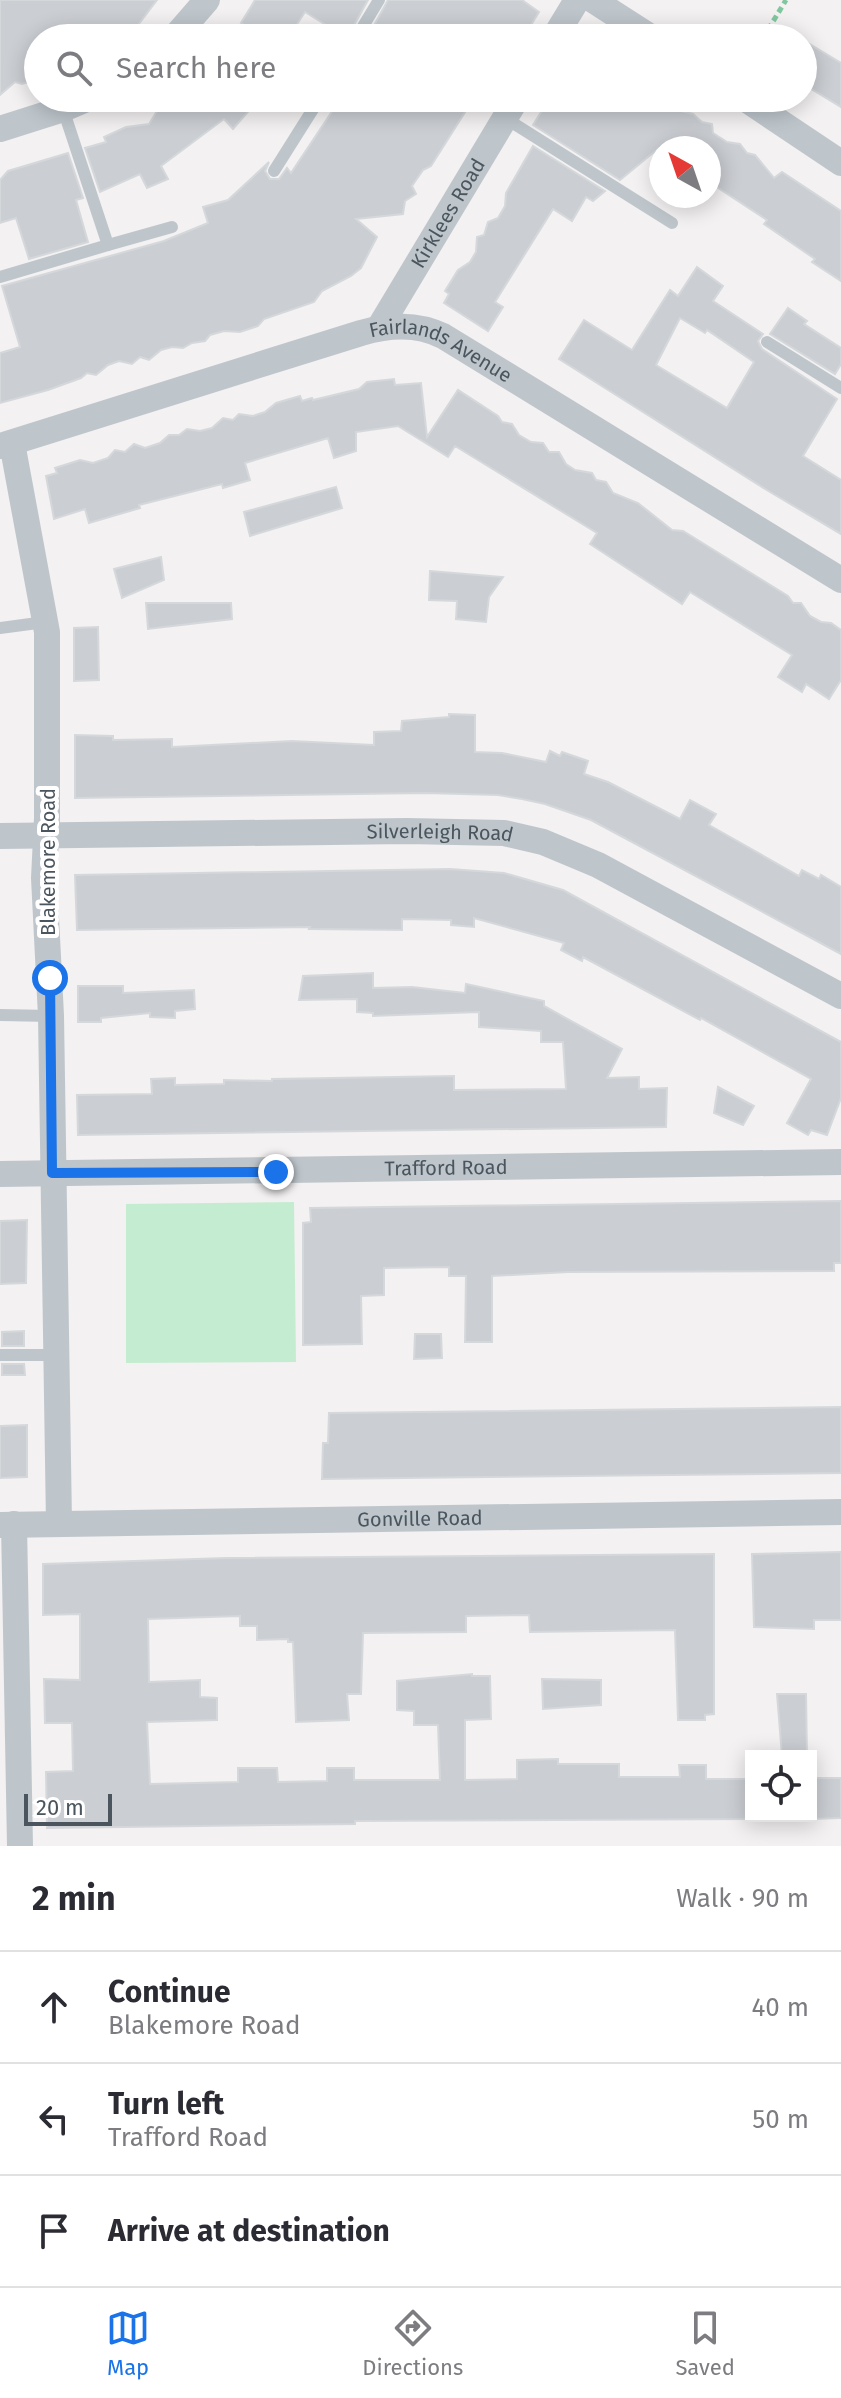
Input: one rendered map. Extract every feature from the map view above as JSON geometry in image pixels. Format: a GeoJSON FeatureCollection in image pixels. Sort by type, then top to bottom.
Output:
{"type":"FeatureCollection","features":[{"type":"Feature","properties":{"kind":"street"},"geometry":{"type":"LineString","coordinates":[[186,24],[207,0]]}},
{"type":"Feature","properties":{"kind":"street"},"geometry":{"type":"LineString","coordinates":[[562,24],[577,0]]}},
{"type":"Feature","properties":{"kind":"street"},"geometry":{"type":"LineString","coordinates":[[593,0],[630,24]]}},
{"type":"Feature","properties":{"kind":"street"},"geometry":{"type":"LineString","coordinates":[[0,129],[54,112]]}},
{"type":"Feature","properties":{"kind":"street","name":"Kirklees Road"},"geometry":{"type":"LineString","coordinates":[[379,328],[509,112]]}},
{"type":"Feature","properties":{"kind":"street"},"geometry":{"type":"LineString","coordinates":[[765,112],[841,163]]}},
{"type":"Feature","properties":{"kind":"street","name":"Fairlands Avenue"},"geometry":{"type":"LineString","coordinates":[[6,444],[379,328],[415,327],[443,336],[841,580]]}},
{"type":"Feature","properties":{"kind":"street","name":"Blakemore Road"},"geometry":{"type":"LineString","coordinates":[[6,444],[45,622],[44,878],[51,1016],[59,1523]]}},
{"type":"Feature","properties":{"kind":"street","name":"Silverleigh Road"},"geometry":{"type":"LineString","coordinates":[[0,836],[407,831],[504,833],[543,842],[598,865],[841,996]]}},
{"type":"Feature","properties":{"kind":"street","name":"Trafford Road"},"geometry":{"type":"LineString","coordinates":[[0,1174],[841,1162]]}},
{"type":"Feature","properties":{"kind":"street","name":"Gonville Road"},"geometry":{"type":"LineString","coordinates":[[7,1524],[841,1512]]}},
{"type":"Feature","properties":{"kind":"street"},"geometry":{"type":"LineString","coordinates":[[7,1524],[9,1705],[20,1846]]}},
{"type":"Feature","properties":{"kind":"lane"},"geometry":{"type":"LineString","coordinates":[[364,24],[379,0]]}},
{"type":"Feature","properties":{"kind":"lane"},"geometry":{"type":"LineString","coordinates":[[64,112],[108,245]]}},
{"type":"Feature","properties":{"kind":"lane"},"geometry":{"type":"LineString","coordinates":[[274,171],[311,112]]}},
{"type":"Feature","properties":{"kind":"lane"},"geometry":{"type":"LineString","coordinates":[[517,112],[672,223]]}},
{"type":"Feature","properties":{"kind":"lane"},"geometry":{"type":"LineString","coordinates":[[0,277],[172,227]]}},
{"type":"Feature","properties":{"kind":"lane"},"geometry":{"type":"LineString","coordinates":[[767,342],[841,388]]}},
{"type":"Feature","properties":{"kind":"lane"},"geometry":{"type":"LineString","coordinates":[[0,628],[45,622]]}},
{"type":"Feature","properties":{"kind":"lane"},"geometry":{"type":"LineString","coordinates":[[0,1015],[51,1016]]}},
{"type":"Feature","properties":{"kind":"lane"},"geometry":{"type":"LineString","coordinates":[[0,1355],[56,1355]]}},
{"type":"Feature","properties":{"kind":"path"},"geometry":{"type":"LineString","coordinates":[[771,24],[786,0]]}},
{"type":"Feature","properties":{"kind":"green space"},"geometry":{"type":"Polygon","coordinates":[[[294,1202],[296,1362],[126,1363],[126,1204],[294,1202]]]}},
{"type":"Feature","properties":{"kind":"building"},"geometry":{"type":"Polygon","coordinates":[[[0,0],[157,0],[139,24],[24,24],[24,83],[15,82],[0,95],[0,0]]]}},
{"type":"Feature","properties":{"kind":"building"},"geometry":{"type":"Polygon","coordinates":[[[255,0],[368,0],[355,24],[324,24],[305,12],[297,24],[241,23],[255,0]]]}},
{"type":"Feature","properties":{"kind":"building"},"geometry":{"type":"Polygon","coordinates":[[[388,0],[522,0],[539,12],[532,24],[375,24],[388,0]]]}},
{"type":"Feature","properties":{"kind":"building"},"geometry":{"type":"Polygon","coordinates":[[[817,48],[841,63],[841,107],[817,92],[817,48]]]}},
{"type":"Feature","properties":{"kind":"building"},"geometry":{"type":"Polygon","coordinates":[[[156,112],[248,112],[233,129],[224,119],[161,166],[168,179],[147,188],[140,174],[100,192],[85,148],[106,142],[104,137],[126,127],[149,124],[156,112]]]}},
{"type":"Feature","properties":{"kind":"building"},"geometry":{"type":"Polygon","coordinates":[[[332,112],[465,112],[431,166],[423,170],[412,186],[416,194],[405,201],[403,214],[356,219],[377,237],[361,268],[322,291],[314,302],[264,319],[258,326],[240,332],[224,331],[183,348],[161,350],[149,360],[140,357],[132,364],[119,361],[96,375],[87,373],[48,390],[0,403],[0,353],[20,347],[2,286],[164,241],[208,223],[203,207],[228,200],[269,162],[265,171],[270,179],[279,179],[287,168],[291,173],[332,112]]]}},
{"type":"Feature","properties":{"kind":"building"},"geometry":{"type":"Polygon","coordinates":[[[541,112],[685,112],[712,124],[713,133],[718,136],[649,136],[649,156],[620,180],[533,125],[541,112]]]}},
{"type":"Feature","properties":{"kind":"building"},"geometry":{"type":"Polygon","coordinates":[[[721,138],[740,144],[747,153],[755,155],[774,178],[782,172],[841,211],[841,281],[764,224],[767,220],[721,190],[721,138]]]}},
{"type":"Feature","properties":{"kind":"building"},"geometry":{"type":"Polygon","coordinates":[[[533,146],[605,191],[593,201],[586,197],[572,221],[553,209],[495,302],[503,307],[488,331],[444,303],[449,294],[445,291],[458,270],[470,262],[476,252],[477,237],[484,235],[488,222],[498,218],[505,206],[506,193],[533,146]]]}},
{"type":"Feature","properties":{"kind":"building"},"geometry":{"type":"Polygon","coordinates":[[[68,153],[83,198],[76,200],[88,242],[29,259],[16,218],[0,223],[0,180],[8,171],[68,153]]]}},
{"type":"Feature","properties":{"kind":"building"},"geometry":{"type":"Polygon","coordinates":[[[697,267],[723,286],[713,301],[763,334],[758,341],[762,349],[837,399],[803,456],[841,480],[841,534],[559,359],[584,320],[632,350],[670,290],[678,296],[697,267]],[[680,318],[656,365],[727,408],[754,362],[707,330],[705,333],[680,318]]]}},
{"type":"Feature","properties":{"kind":"building"},"geometry":{"type":"Polygon","coordinates":[[[788,308],[807,321],[804,324],[841,348],[841,364],[835,374],[770,334],[788,308]]]}},
{"type":"Feature","properties":{"kind":"building"},"geometry":{"type":"Polygon","coordinates":[[[394,379],[395,385],[421,383],[427,437],[458,390],[498,416],[502,422],[512,424],[519,435],[531,442],[543,443],[549,452],[559,452],[566,464],[575,470],[592,473],[596,480],[606,482],[613,493],[638,503],[672,530],[683,531],[788,596],[793,603],[801,603],[810,616],[841,630],[841,680],[829,699],[806,684],[802,692],[778,677],[792,655],[690,592],[682,604],[590,544],[597,533],[455,446],[448,457],[398,426],[356,432],[356,451],[334,458],[328,438],[245,463],[250,480],[223,488],[222,484],[139,505],[140,508],[89,523],[85,509],[54,519],[46,476],[57,473],[55,468],[80,460],[93,463],[108,458],[115,450],[125,452],[134,444],[145,448],[160,443],[169,435],[179,435],[187,429],[200,431],[212,428],[223,418],[233,420],[239,414],[253,416],[265,412],[276,403],[300,396],[302,401],[313,400],[359,389],[367,382],[394,379]]]}},
{"type":"Feature","properties":{"kind":"building"},"geometry":{"type":"Polygon","coordinates":[[[336,487],[342,508],[250,536],[244,512],[336,487]]]}},
{"type":"Feature","properties":{"kind":"building"},"geometry":{"type":"Polygon","coordinates":[[[161,557],[164,580],[122,598],[114,569],[161,557]]]}},
{"type":"Feature","properties":{"kind":"building"},"geometry":{"type":"Polygon","coordinates":[[[430,571],[503,577],[489,597],[486,622],[456,619],[457,601],[429,600],[430,571]]]}},
{"type":"Feature","properties":{"kind":"building"},"geometry":{"type":"Polygon","coordinates":[[[146,603],[231,603],[232,619],[148,629],[146,603]]]}},
{"type":"Feature","properties":{"kind":"building"},"geometry":{"type":"Polygon","coordinates":[[[98,627],[99,680],[74,681],[74,628],[98,627]]]}},
{"type":"Feature","properties":{"kind":"building"},"geometry":{"type":"Polygon","coordinates":[[[449,714],[475,715],[475,752],[502,753],[546,762],[550,751],[588,761],[584,774],[608,782],[680,819],[690,800],[716,814],[709,825],[799,876],[802,870],[819,879],[821,875],[841,887],[841,954],[591,820],[522,799],[498,795],[425,793],[75,798],[75,735],[113,736],[113,740],[172,739],[172,747],[292,741],[374,745],[374,732],[401,731],[402,721],[449,717],[449,714]]]}},
{"type":"Feature","properties":{"kind":"building"},"geometry":{"type":"Polygon","coordinates":[[[450,869],[504,873],[563,890],[841,1042],[841,1098],[827,1135],[811,1130],[808,1135],[787,1123],[811,1079],[583,957],[582,961],[561,950],[564,943],[474,918],[474,927],[451,925],[451,920],[402,919],[402,930],[310,927],[77,930],[75,875],[450,869]]]}},
{"type":"Feature","properties":{"kind":"building"},"geometry":{"type":"Polygon","coordinates":[[[373,973],[373,988],[412,987],[465,993],[466,984],[544,1001],[544,1006],[622,1049],[607,1078],[639,1077],[639,1089],[667,1088],[666,1127],[78,1135],[77,1095],[152,1094],[151,1079],[175,1078],[175,1085],[224,1084],[224,1080],[454,1076],[454,1090],[566,1089],[563,1042],[541,1042],[541,1031],[479,1027],[479,1012],[373,1016],[373,1013],[357,1012],[357,999],[299,1000],[303,976],[373,973]]]}},
{"type":"Feature","properties":{"kind":"building"},"geometry":{"type":"Polygon","coordinates":[[[78,986],[123,986],[123,993],[194,990],[195,1009],[175,1011],[175,1018],[150,1017],[150,1013],[101,1018],[101,1022],[78,1022],[78,986]]]}},
{"type":"Feature","properties":{"kind":"building"},"geometry":{"type":"Polygon","coordinates":[[[718,1087],[754,1106],[743,1125],[714,1113],[718,1087]]]}},
{"type":"Feature","properties":{"kind":"building"},"geometry":{"type":"Polygon","coordinates":[[[841,1201],[841,1263],[834,1263],[834,1271],[568,1272],[492,1276],[492,1342],[465,1342],[466,1276],[449,1276],[449,1267],[384,1268],[384,1295],[361,1296],[362,1344],[303,1345],[303,1223],[311,1222],[310,1208],[841,1201]]]}},
{"type":"Feature","properties":{"kind":"building"},"geometry":{"type":"Polygon","coordinates":[[[27,1220],[26,1283],[0,1284],[0,1221],[27,1220]]]}},
{"type":"Feature","properties":{"kind":"building"},"geometry":{"type":"Polygon","coordinates":[[[24,1331],[24,1346],[2,1346],[2,1332],[24,1331]]]}},
{"type":"Feature","properties":{"kind":"building"},"geometry":{"type":"Polygon","coordinates":[[[415,1334],[441,1334],[442,1358],[414,1359],[415,1334]]]}},
{"type":"Feature","properties":{"kind":"building"},"geometry":{"type":"Polygon","coordinates":[[[2,1364],[24,1364],[25,1375],[2,1375],[2,1364]]]}},
{"type":"Feature","properties":{"kind":"building"},"geometry":{"type":"Polygon","coordinates":[[[841,1407],[841,1473],[322,1479],[323,1443],[328,1443],[329,1413],[841,1407]]]}},
{"type":"Feature","properties":{"kind":"building"},"geometry":{"type":"Polygon","coordinates":[[[27,1425],[27,1477],[0,1478],[0,1426],[27,1425]]]}},
{"type":"Feature","properties":{"kind":"building"},"geometry":{"type":"Polygon","coordinates":[[[841,1552],[841,1620],[814,1620],[814,1629],[754,1627],[752,1554],[841,1552]]]}},
{"type":"Feature","properties":{"kind":"building"},"geometry":{"type":"Polygon","coordinates":[[[714,1554],[714,1714],[705,1715],[705,1720],[678,1720],[675,1630],[530,1632],[529,1615],[466,1616],[466,1632],[363,1633],[361,1694],[347,1694],[349,1720],[296,1722],[293,1642],[288,1642],[288,1639],[257,1640],[257,1626],[240,1626],[240,1616],[148,1619],[149,1682],[200,1680],[200,1697],[217,1698],[217,1720],[147,1722],[150,1784],[238,1782],[238,1768],[277,1768],[278,1782],[327,1781],[327,1768],[354,1768],[354,1780],[440,1780],[438,1725],[414,1725],[414,1711],[397,1710],[397,1681],[472,1674],[490,1676],[491,1719],[465,1720],[465,1780],[517,1779],[517,1760],[558,1759],[558,1764],[619,1764],[619,1777],[680,1777],[679,1765],[706,1765],[706,1779],[745,1779],[745,1819],[355,1821],[355,1824],[47,1828],[46,1772],[73,1771],[72,1723],[45,1723],[44,1679],[80,1680],[80,1614],[43,1615],[43,1564],[226,1558],[714,1554]]]}},
{"type":"Feature","properties":{"kind":"building"},"geometry":{"type":"Polygon","coordinates":[[[542,1679],[601,1680],[601,1705],[543,1709],[542,1679]]]}},
{"type":"Feature","properties":{"kind":"building"},"geometry":{"type":"Polygon","coordinates":[[[777,1694],[806,1694],[807,1750],[782,1750],[777,1694]]]}},
{"type":"Feature","properties":{"kind":"building"},"geometry":{"type":"Polygon","coordinates":[[[817,1778],[841,1778],[841,1818],[817,1819],[817,1778]]]}},
{"type":"Feature","properties":{"kind":"route"},"geometry":{"type":"LineString","coordinates":[[50,978],[52,1173],[276,1172]]}}]}
